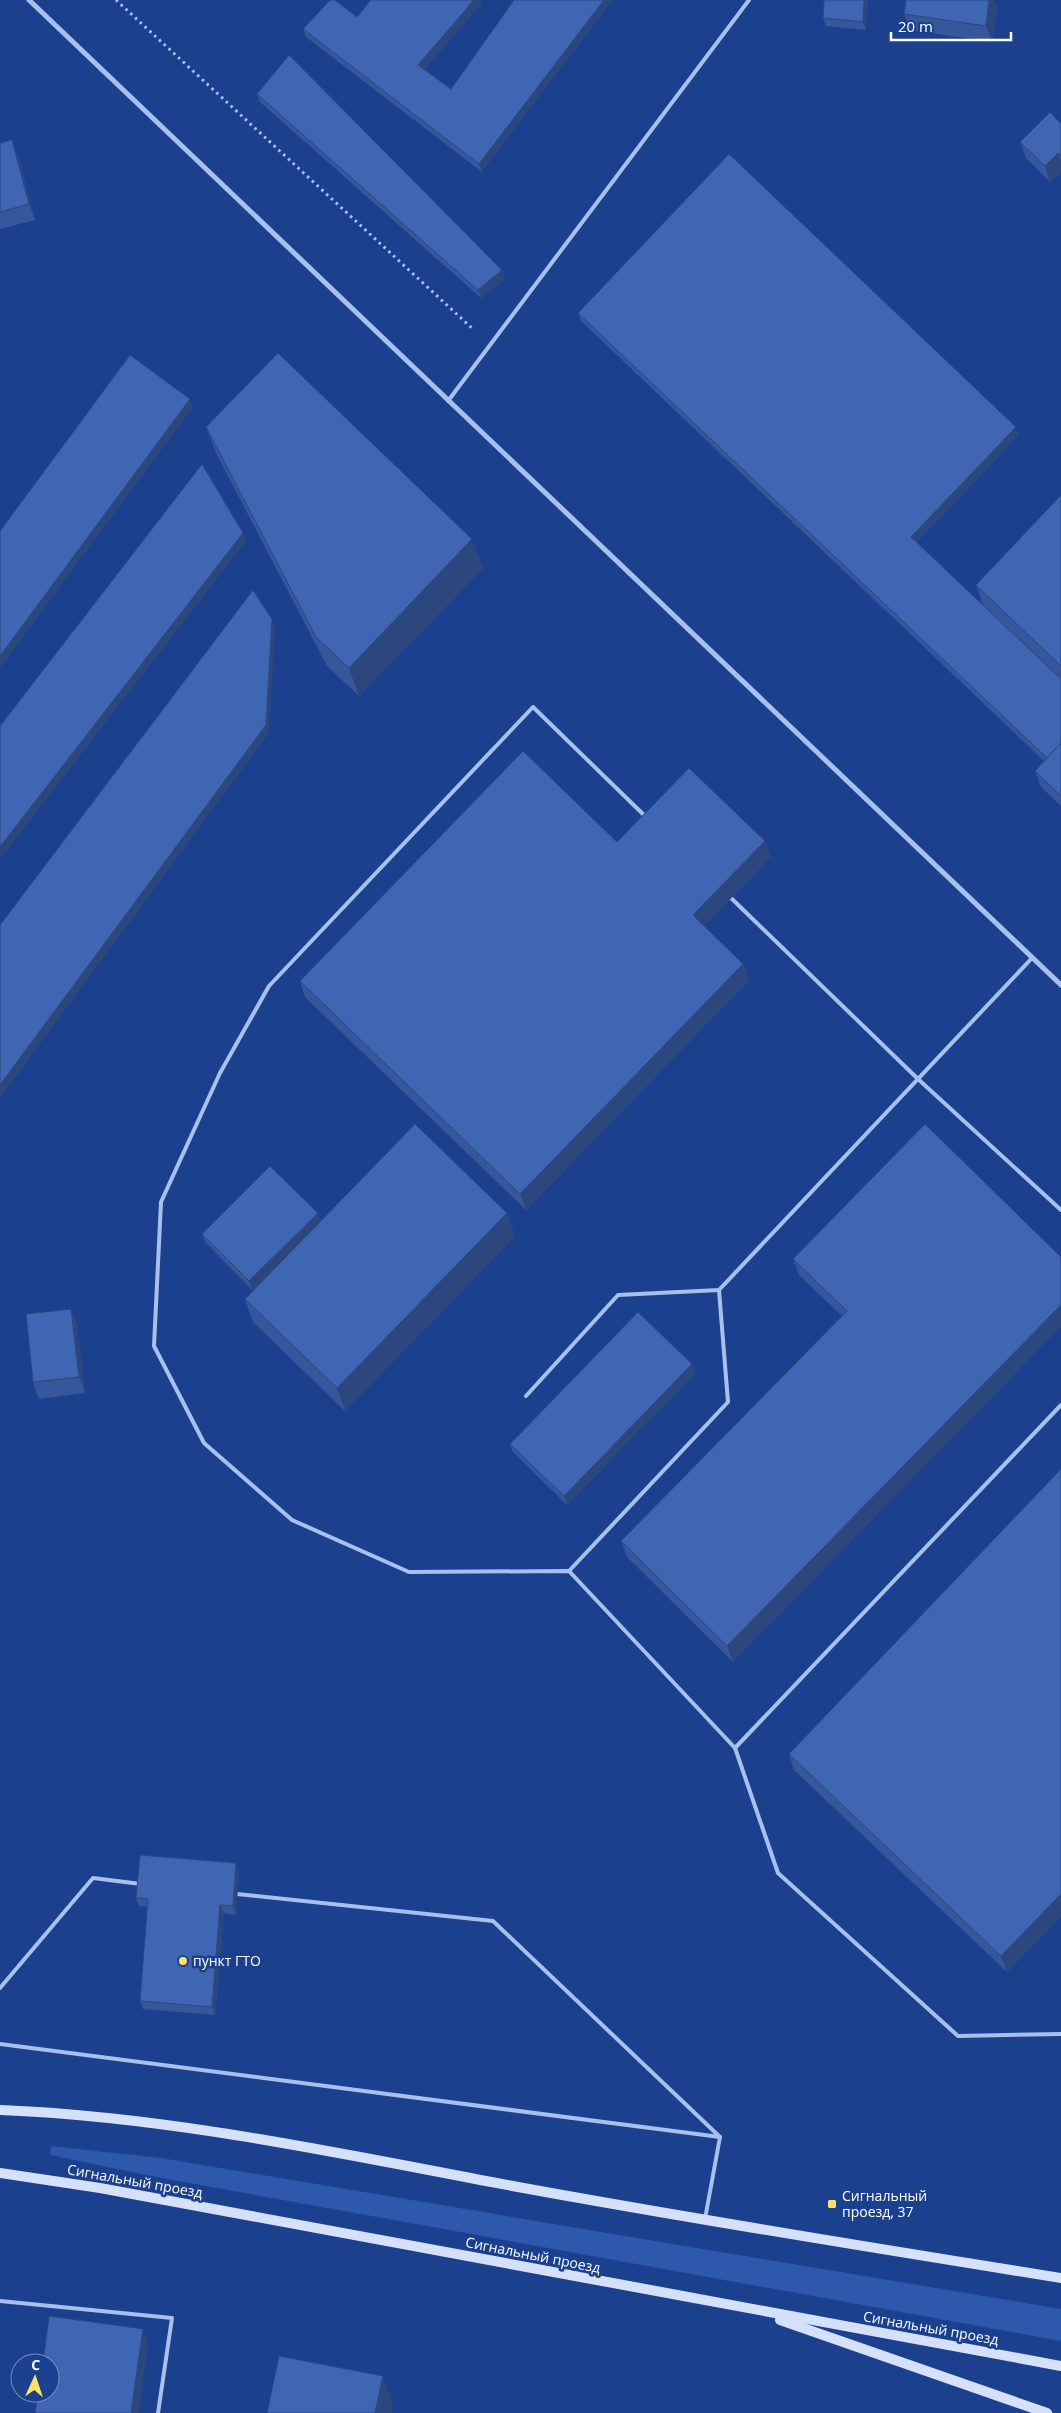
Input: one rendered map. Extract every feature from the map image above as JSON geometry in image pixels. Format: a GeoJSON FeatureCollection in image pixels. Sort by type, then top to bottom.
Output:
{"type":"FeatureCollection","features":[{"type":"Feature","properties":{"kind":"main road"},"geometry":{"type":"LineString","coordinates":[[0,2110],[141,2120],[224,2133],[705,2222],[1061,2278]]}},
{"type":"Feature","properties":{"kind":"main road","name":"Сигнальный проезд"},"geometry":{"type":"LineString","coordinates":[[0,2173],[100,2188],[1061,2366]]}},
{"type":"Feature","properties":{"kind":"main road"},"geometry":{"type":"LineString","coordinates":[[748,2309],[1047,2413]]}},
{"type":"Feature","properties":{"kind":"street"},"geometry":{"type":"LineString","coordinates":[[28,0],[1061,985]]}},
{"type":"Feature","properties":{"kind":"lane"},"geometry":{"type":"LineString","coordinates":[[448,401],[749,0]]}},
{"type":"Feature","properties":{"kind":"lane"},"geometry":{"type":"LineString","coordinates":[[648,818],[533,707],[269,986],[220,1073],[161,1202],[154,1346],[204,1443],[292,1520],[409,1572],[569,1570],[728,1402],[719,1290]]}},
{"type":"Feature","properties":{"kind":"lane"},"geometry":{"type":"LineString","coordinates":[[731,898],[918,1079],[1061,1210]]}},
{"type":"Feature","properties":{"kind":"lane"},"geometry":{"type":"LineString","coordinates":[[526,1396],[618,1295],[719,1290],[1032,958]]}},
{"type":"Feature","properties":{"kind":"lane"},"geometry":{"type":"LineString","coordinates":[[735,1748],[1061,1405]]}},
{"type":"Feature","properties":{"kind":"lane"},"geometry":{"type":"LineString","coordinates":[[569,1570],[735,1748],[778,1873],[958,2036],[1061,2034]]}},
{"type":"Feature","properties":{"kind":"lane"},"geometry":{"type":"LineString","coordinates":[[0,1988],[93,1878],[141,1884]]}},
{"type":"Feature","properties":{"kind":"lane"},"geometry":{"type":"LineString","coordinates":[[237,1894],[493,1921],[720,2136]]}},
{"type":"Feature","properties":{"kind":"lane"},"geometry":{"type":"LineString","coordinates":[[0,2044],[720,2136]]}},
{"type":"Feature","properties":{"kind":"lane"},"geometry":{"type":"LineString","coordinates":[[705,2222],[720,2136]]}},
{"type":"Feature","properties":{"kind":"lane"},"geometry":{"type":"LineString","coordinates":[[0,2300],[172,2318],[158,2413]]}},
{"type":"Feature","properties":{"kind":"path"},"geometry":{"type":"LineString","coordinates":[[116,0],[490,344]]}},
{"type":"Feature","properties":{"kind":"shaded area"},"geometry":{"type":"Polygon","coordinates":[[[51,2146],[161,2158],[1061,2309],[1061,2341],[151,2176],[50,2155],[51,2146]]]}},
{"type":"Feature","properties":{"kind":"building"},"geometry":{"type":"Polygon","coordinates":[[[330,0],[335,0],[357,17],[371,0],[474,0],[418,65],[451,89],[514,0],[604,0],[479,164],[303,29],[330,0]]]}},
{"type":"Feature","properties":{"kind":"building"},"geometry":{"type":"Polygon","coordinates":[[[824,0],[864,0],[863,22],[823,18],[824,0]]]}},
{"type":"Feature","properties":{"kind":"building"},"geometry":{"type":"Polygon","coordinates":[[[906,0],[989,0],[986,26],[904,14],[906,0]]]}},
{"type":"Feature","properties":{"kind":"building"},"geometry":{"type":"Polygon","coordinates":[[[289,55],[502,270],[478,290],[257,94],[289,55]]]}},
{"type":"Feature","properties":{"kind":"building"},"geometry":{"type":"Polygon","coordinates":[[[1050,112],[1061,124],[1061,156],[1058,153],[1045,166],[1020,142],[1050,112]]]}},
{"type":"Feature","properties":{"kind":"building"},"geometry":{"type":"Polygon","coordinates":[[[12,140],[29,204],[0,212],[0,143],[12,140]]]}},
{"type":"Feature","properties":{"kind":"building"},"geometry":{"type":"Polygon","coordinates":[[[729,154],[1016,427],[911,537],[1061,679],[1061,743],[1047,758],[578,313],[729,154]]]}},
{"type":"Feature","properties":{"kind":"building"},"geometry":{"type":"Polygon","coordinates":[[[278,353],[472,539],[349,668],[316,637],[206,427],[278,353]]]}},
{"type":"Feature","properties":{"kind":"building"},"geometry":{"type":"Polygon","coordinates":[[[130,355],[190,399],[0,656],[0,531],[130,355]]]}},
{"type":"Feature","properties":{"kind":"building"},"geometry":{"type":"Polygon","coordinates":[[[202,464],[243,533],[0,847],[0,726],[202,464]]]}},
{"type":"Feature","properties":{"kind":"building"},"geometry":{"type":"Polygon","coordinates":[[[1061,495],[1061,666],[976,585],[1061,495]]]}},
{"type":"Feature","properties":{"kind":"building"},"geometry":{"type":"Polygon","coordinates":[[[253,590],[272,619],[266,725],[0,1085],[0,925],[253,590]]]}},
{"type":"Feature","properties":{"kind":"building"},"geometry":{"type":"Polygon","coordinates":[[[1061,743],[1061,796],[1035,771],[1061,743]]]}},
{"type":"Feature","properties":{"kind":"building"},"geometry":{"type":"Polygon","coordinates":[[[523,751],[617,842],[689,768],[765,841],[693,915],[743,964],[520,1194],[300,981],[523,751]]]}},
{"type":"Feature","properties":{"kind":"building"},"geometry":{"type":"Polygon","coordinates":[[[415,1124],[507,1213],[337,1388],[245,1299],[415,1124]]]}},
{"type":"Feature","properties":{"kind":"building"},"geometry":{"type":"Polygon","coordinates":[[[925,1124],[1061,1257],[1061,1305],[727,1646],[621,1541],[847,1311],[793,1259],[925,1124]]]}},
{"type":"Feature","properties":{"kind":"building"},"geometry":{"type":"Polygon","coordinates":[[[270,1166],[318,1213],[249,1281],[202,1234],[270,1166]]]}},
{"type":"Feature","properties":{"kind":"building"},"geometry":{"type":"Polygon","coordinates":[[[71,1309],[79,1377],[33,1382],[26,1314],[71,1309]]]}},
{"type":"Feature","properties":{"kind":"building"},"geometry":{"type":"Polygon","coordinates":[[[638,1312],[692,1364],[564,1496],[510,1444],[638,1312]]]}},
{"type":"Feature","properties":{"kind":"building"},"geometry":{"type":"Polygon","coordinates":[[[1061,1469],[1061,1894],[1001,1956],[789,1754],[1061,1469]]]}},
{"type":"Feature","properties":{"kind":"building"},"geometry":{"type":"Polygon","coordinates":[[[140,1855],[236,1863],[233,1906],[220,1905],[212,2007],[140,2001],[148,1899],[136,1898],[140,1855]]]}},
{"type":"Feature","properties":{"kind":"building"},"geometry":{"type":"Polygon","coordinates":[[[49,2316],[143,2329],[131,2413],[35,2413],[36,2403],[60,2403],[60,2353],[44,2353],[49,2316]]]}},
{"type":"Feature","properties":{"kind":"building"},"geometry":{"type":"Polygon","coordinates":[[[279,2356],[383,2376],[375,2413],[267,2413],[279,2356]]]}},
{"type":"Feature","properties":{"kind":"place","name":"пункт ГТО"},"geometry":{"type":"Point","coordinates":[183,1961]}},
{"type":"Feature","properties":{"kind":"place","name":"Сигнальный проезд, 37"},"geometry":{"type":"Point","coordinates":[832,2204]}}]}
